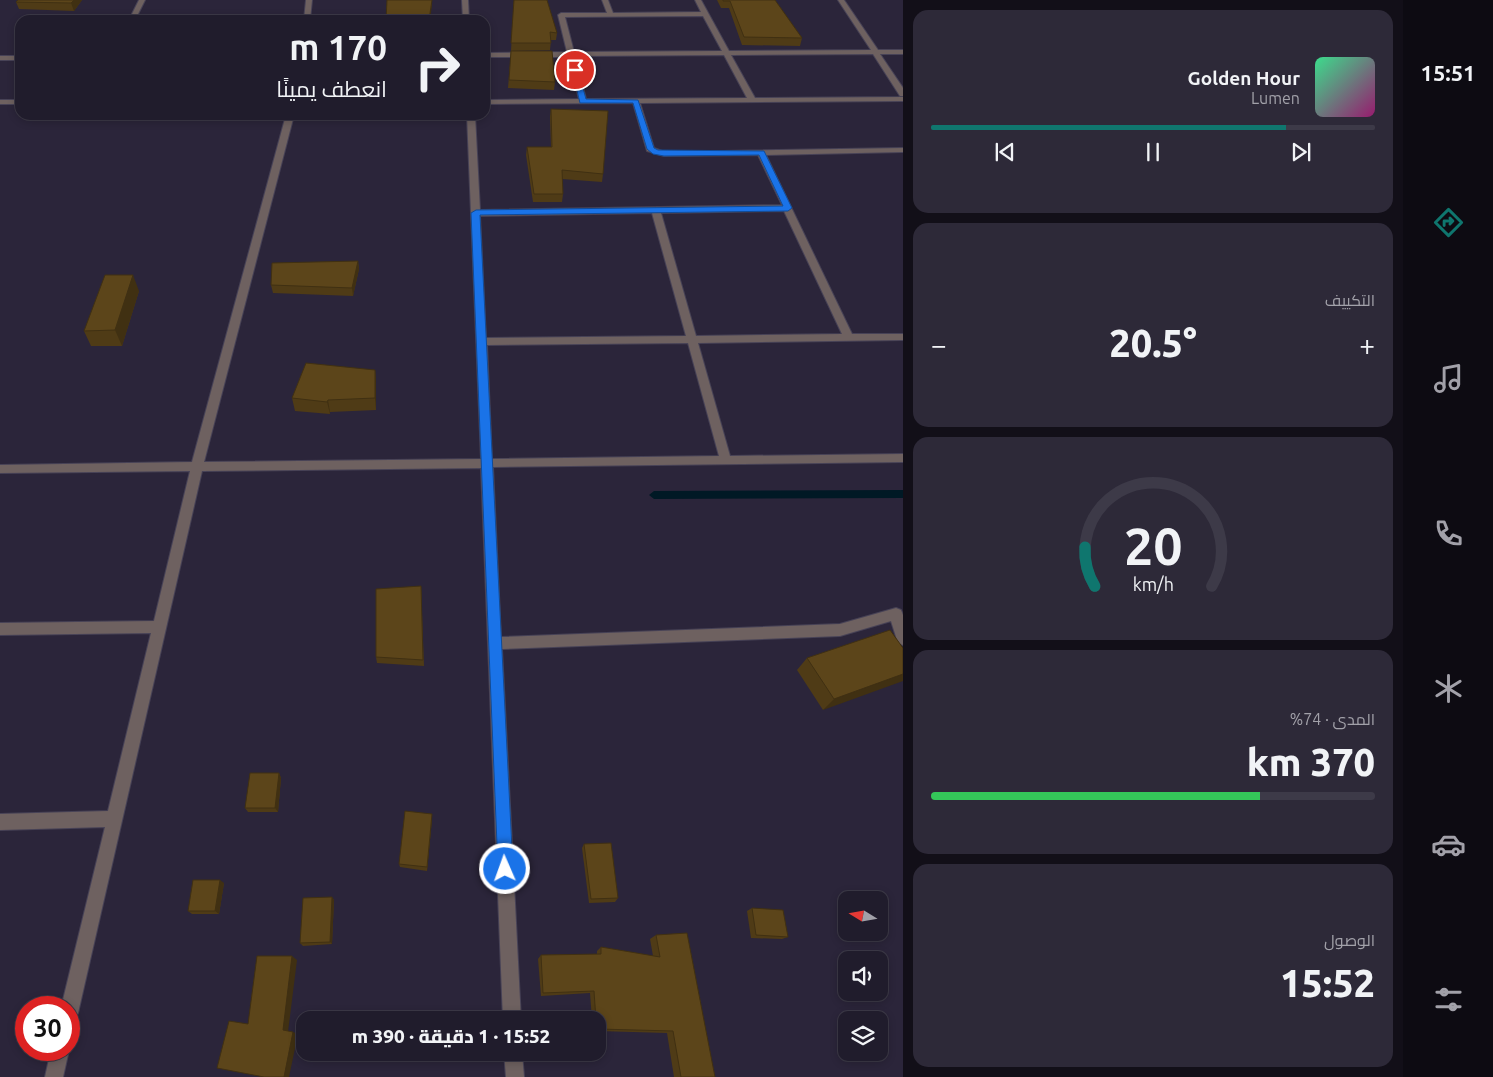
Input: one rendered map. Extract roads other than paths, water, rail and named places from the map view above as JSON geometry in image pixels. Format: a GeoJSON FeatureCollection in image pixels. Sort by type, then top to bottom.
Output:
{"type":"FeatureCollection","features":[{"type":"Feature","properties":{"kind":"street"},"geometry":{"type":"LineString","coordinates":[[134,15],[142,0]]}},
{"type":"Feature","properties":{"kind":"street"},"geometry":{"type":"LineString","coordinates":[[308,15],[310,0]]}},
{"type":"Feature","properties":{"kind":"street"},"geometry":{"type":"LineString","coordinates":[[465,0],[466,15]]}},
{"type":"Feature","properties":{"kind":"street"},"geometry":{"type":"LineString","coordinates":[[605,0],[611,15]]}},
{"type":"Feature","properties":{"kind":"street"},"geometry":{"type":"LineString","coordinates":[[698,0],[752,100]]}},
{"type":"Feature","properties":{"kind":"street"},"geometry":{"type":"LineString","coordinates":[[841,0],[903,94]]}},
{"type":"Feature","properties":{"kind":"street"},"geometry":{"type":"LineString","coordinates":[[583,101],[560,15],[704,14]]}},
{"type":"Feature","properties":{"kind":"street"},"geometry":{"type":"LineString","coordinates":[[490,55],[903,52]]}},
{"type":"Feature","properties":{"kind":"street"},"geometry":{"type":"LineString","coordinates":[[0,58],[15,58]]}},
{"type":"Feature","properties":{"kind":"street"},"geometry":{"type":"LineString","coordinates":[[490,102],[903,99]]}},
{"type":"Feature","properties":{"kind":"street"},"geometry":{"type":"LineString","coordinates":[[636,101],[650,149],[664,154],[903,150]]}},
{"type":"Feature","properties":{"kind":"street"},"geometry":{"type":"LineString","coordinates":[[0,102],[15,102]]}},
{"type":"Feature","properties":{"kind":"street"},"geometry":{"type":"LineString","coordinates":[[73,996],[197,467],[289,120]]}},
{"type":"Feature","properties":{"kind":"street"},"geometry":{"type":"LineString","coordinates":[[471,120],[512,1011]]}},
{"type":"Feature","properties":{"kind":"street"},"geometry":{"type":"LineString","coordinates":[[762,152],[849,338]]}},
{"type":"Feature","properties":{"kind":"street"},"geometry":{"type":"LineString","coordinates":[[476,213],[788,208]]}},
{"type":"Feature","properties":{"kind":"street"},"geometry":{"type":"LineString","coordinates":[[656,210],[726,461]]}},
{"type":"Feature","properties":{"kind":"street"},"geometry":{"type":"LineString","coordinates":[[482,342],[903,337]]}},
{"type":"Feature","properties":{"kind":"street"},"geometry":{"type":"LineString","coordinates":[[0,469],[903,458]]}},
{"type":"Feature","properties":{"kind":"street"},"geometry":{"type":"LineString","coordinates":[[495,643],[840,630],[896,614],[903,639]]}},
{"type":"Feature","properties":{"kind":"street"},"geometry":{"type":"LineString","coordinates":[[0,629],[158,627]]}},
{"type":"Feature","properties":{"kind":"street"},"geometry":{"type":"LineString","coordinates":[[0,822],[114,819]]}},
{"type":"Feature","properties":{"kind":"street"},"geometry":{"type":"LineString","coordinates":[[54,1077],[58,1061]]}},
{"type":"Feature","properties":{"kind":"street"},"geometry":{"type":"LineString","coordinates":[[514,1061],[515,1077]]}},
{"type":"Feature","properties":{"kind":"waterway"},"geometry":{"type":"LineString","coordinates":[[654,495],[903,494]]}}]}
